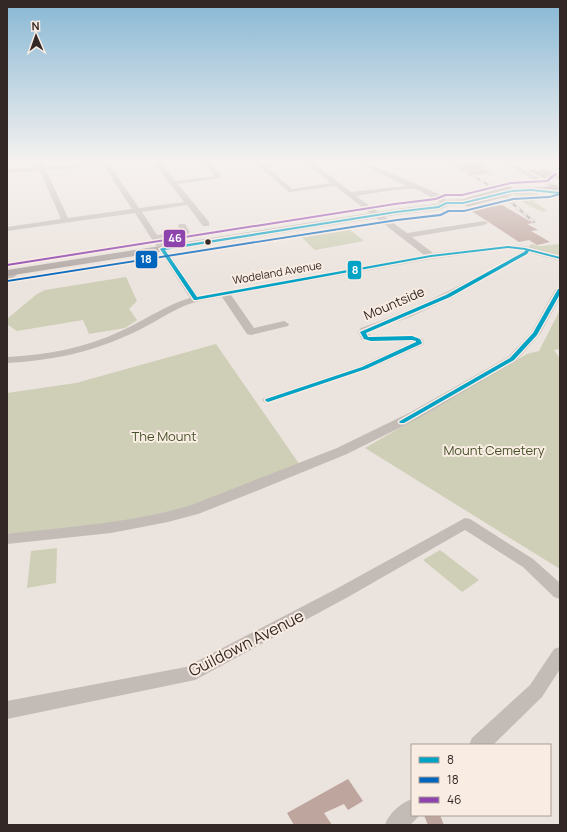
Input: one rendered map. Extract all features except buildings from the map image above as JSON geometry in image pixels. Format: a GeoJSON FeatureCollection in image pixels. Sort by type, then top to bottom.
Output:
{"type":"FeatureCollection","features":[{"type":"Feature","properties":{"kind":"main road"},"geometry":{"type":"LineString","coordinates":[[11,273],[439,206],[446,203],[472,201]]}},
{"type":"Feature","properties":{"kind":"street"},"geometry":{"type":"LineString","coordinates":[[57,201],[66,221]]}},
{"type":"Feature","properties":{"kind":"street"},"geometry":{"type":"LineString","coordinates":[[131,201],[196,299]]}},
{"type":"Feature","properties":{"kind":"street"},"geometry":{"type":"LineString","coordinates":[[359,201],[431,256]]}},
{"type":"Feature","properties":{"kind":"street"},"geometry":{"type":"LineString","coordinates":[[7,229],[189,203],[206,224]]}},
{"type":"Feature","properties":{"kind":"street"},"geometry":{"type":"LineString","coordinates":[[406,236],[484,223]]}},
{"type":"Feature","properties":{"kind":"street"},"geometry":{"type":"LineString","coordinates":[[155,238],[185,233],[182,226]]}},
{"type":"Feature","properties":{"kind":"street","name":"Wodeland Avenue"},"geometry":{"type":"LineString","coordinates":[[7,360],[25,360],[60,354],[99,343],[137,328],[169,308],[196,299],[431,256],[508,247],[528,250],[560,258]]}},
{"type":"Feature","properties":{"kind":"street","name":"Mountside"},"geometry":{"type":"LineString","coordinates":[[268,400],[342,376],[399,354],[419,343],[418,340],[412,338],[370,339],[366,338],[363,332],[393,321],[466,287],[526,253],[528,250]]}},
{"type":"Feature","properties":{"kind":"street"},"geometry":{"type":"LineString","coordinates":[[7,280],[11,273]]}},
{"type":"Feature","properties":{"kind":"street"},"geometry":{"type":"LineString","coordinates":[[7,539],[111,528],[168,517],[193,510],[250,489],[342,451],[415,415],[512,359],[535,334],[560,290]]}},
{"type":"Feature","properties":{"kind":"street"},"geometry":{"type":"LineString","coordinates":[[225,294],[250,332]]}},
{"type":"Feature","properties":{"kind":"street"},"geometry":{"type":"LineString","coordinates":[[239,334],[284,324]]}},
{"type":"Feature","properties":{"kind":"street","name":"Guildown Avenue"},"geometry":{"type":"LineString","coordinates":[[7,710],[189,674],[342,593],[465,523],[528,563],[560,593]]}},
{"type":"Feature","properties":{"kind":"street"},"geometry":{"type":"LineString","coordinates":[[481,744],[536,691],[560,654]]}},
{"type":"Feature","properties":{"kind":"street"},"geometry":{"type":"LineString","coordinates":[[395,825],[411,810]]}},
{"type":"Feature","properties":{"kind":"green space"},"geometry":{"type":"Polygon","coordinates":[[[522,201],[536,201],[533,202],[547,210],[543,212],[522,201]]]}},
{"type":"Feature","properties":{"kind":"green space"},"geometry":{"type":"Polygon","coordinates":[[[345,226],[364,241],[315,250],[298,234],[345,226]]]}},
{"type":"Feature","properties":{"kind":"green space"},"geometry":{"type":"Polygon","coordinates":[[[531,244],[540,246],[560,244],[560,256],[528,248],[531,244]]]}},
{"type":"Feature","properties":{"kind":"green space"},"geometry":{"type":"Polygon","coordinates":[[[126,277],[137,301],[129,309],[137,320],[125,328],[89,334],[83,320],[17,331],[8,325],[7,319],[37,294],[45,290],[126,277]]]}},
{"type":"Feature","properties":{"kind":"green space","name":"Mount Cemetery"},"geometry":{"type":"Polygon","coordinates":[[[560,310],[560,349],[554,350],[560,359],[560,569],[365,448],[527,354],[539,351],[560,310]]]}},
{"type":"Feature","properties":{"kind":"green space","name":"The Mount"},"geometry":{"type":"Polygon","coordinates":[[[216,344],[302,468],[183,509],[89,527],[7,535],[7,393],[76,383],[216,344]]]}},
{"type":"Feature","properties":{"kind":"green space"},"geometry":{"type":"Polygon","coordinates":[[[57,548],[56,583],[27,588],[31,551],[57,548]]]}},
{"type":"Feature","properties":{"kind":"green space"},"geometry":{"type":"Polygon","coordinates":[[[440,550],[479,580],[462,592],[423,560],[440,550]]]}},
{"type":"Feature","properties":{"kind":"railway"},"geometry":{"type":"LineString","coordinates":[[510,201],[534,222]]}},
{"type":"Feature","properties":{"kind":"transit line","name":"46"},"geometry":{"type":"LineString","coordinates":[[7,265],[421,201]]}},
{"type":"Feature","properties":{"kind":"transit line","name":"8"},"geometry":{"type":"LineString","coordinates":[[472,201],[463,203],[446,203],[439,207],[396,212],[162,249],[196,299],[431,256],[508,247],[525,249],[560,258]]}},
{"type":"Feature","properties":{"kind":"transit line","name":"18"},"geometry":{"type":"LineString","coordinates":[[8,281],[397,220],[441,215],[448,211],[464,211],[506,201]]}},
{"type":"Feature","properties":{"kind":"transit line","name":"8"},"geometry":{"type":"LineString","coordinates":[[268,400],[364,368],[419,343],[418,340],[412,338],[371,339],[366,338],[363,332],[448,296],[526,253],[528,250]]}},
{"type":"Feature","properties":{"kind":"transit line","name":"8"},"geometry":{"type":"LineString","coordinates":[[402,422],[512,359],[535,334],[560,290]]}}]}
